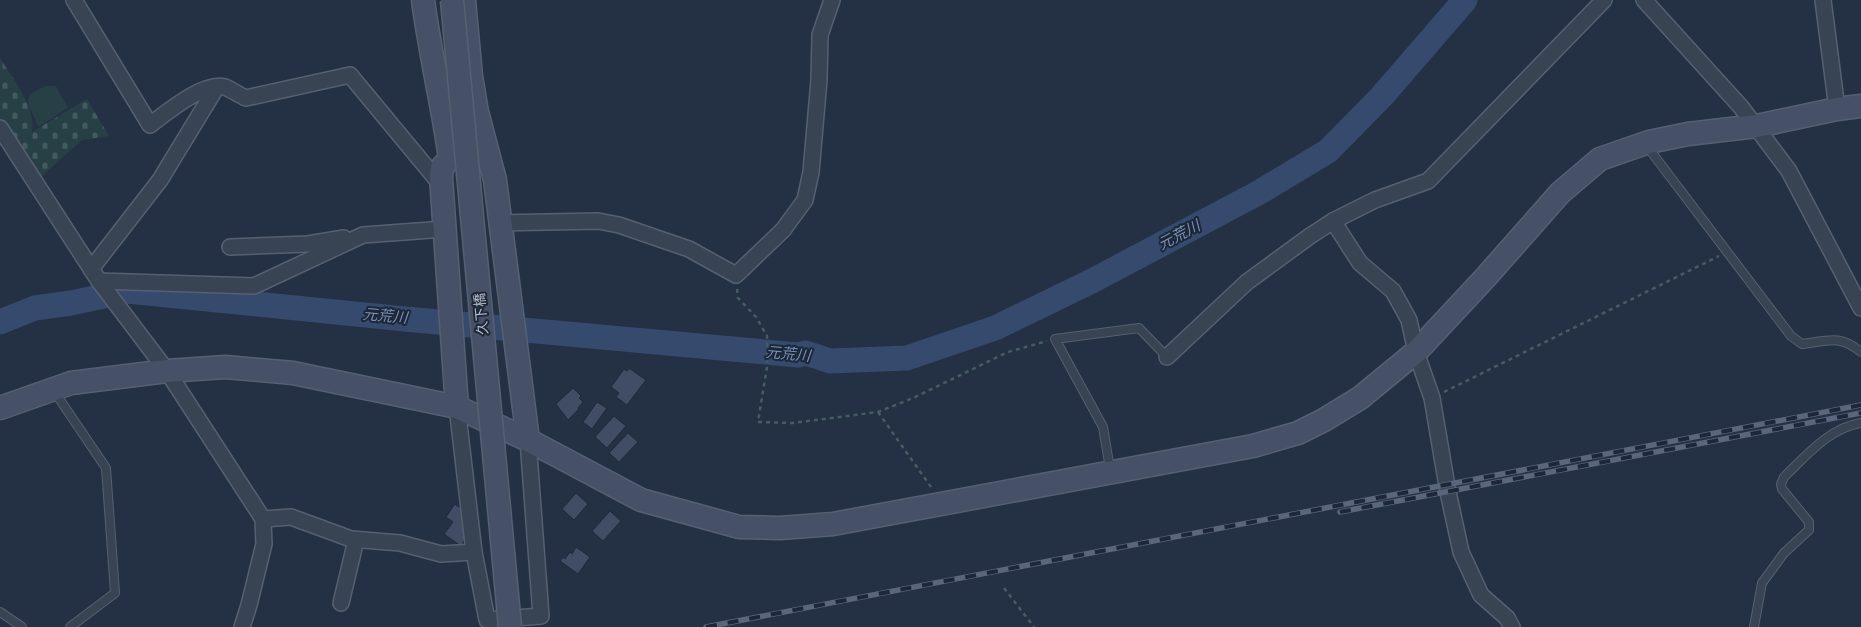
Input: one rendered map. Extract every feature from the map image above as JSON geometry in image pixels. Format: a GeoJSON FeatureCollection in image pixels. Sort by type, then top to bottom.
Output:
{"type":"FeatureCollection","features":[{"type":"Feature","properties":{"kind":"main road"},"geometry":{"type":"LineString","coordinates":[[423,0],[450,159],[445,229],[457,407]]}},
{"type":"Feature","properties":{"kind":"main road"},"geometry":{"type":"LineString","coordinates":[[437,0],[442,66],[440,95]]}},
{"type":"Feature","properties":{"kind":"main road","name":"久下橋"},"geometry":{"type":"LineString","coordinates":[[452,0],[512,627]]}},
{"type":"Feature","properties":{"kind":"main road"},"geometry":{"type":"LineString","coordinates":[[464,0],[471,76],[477,112],[495,180],[528,440]]}},
{"type":"Feature","properties":{"kind":"main road"},"geometry":{"type":"LineString","coordinates":[[471,76],[482,57],[479,0]]}},
{"type":"Feature","properties":{"kind":"main road"},"geometry":{"type":"LineString","coordinates":[[0,408],[71,383],[167,370],[224,367],[293,373],[457,407],[528,440],[642,500],[739,527],[780,528],[833,524],[1253,446],[1298,433],[1360,398],[1416,352],[1560,193],[1600,159],[1645,143],[1688,134],[1757,126],[1837,109],[1861,106]]}},
{"type":"Feature","properties":{"kind":"main road"},"geometry":{"type":"LineString","coordinates":[[483,140],[483,195],[510,491],[512,627]]}},
{"type":"Feature","properties":{"kind":"main road"},"geometry":{"type":"LineString","coordinates":[[449,191],[479,464],[506,627]]}},
{"type":"Feature","properties":{"kind":"street"},"geometry":{"type":"LineString","coordinates":[[74,0],[150,125],[183,99],[216,88],[224,87],[246,98],[350,75],[449,191]]}},
{"type":"Feature","properties":{"kind":"street"},"geometry":{"type":"LineString","coordinates":[[499,223],[598,221],[620,225],[689,249],[736,275],[783,230],[805,200],[811,172],[819,80],[820,34],[832,0]]}},
{"type":"Feature","properties":{"kind":"street"},"geometry":{"type":"LineString","coordinates":[[1167,357],[1248,282],[1333,221],[1375,200],[1428,182],[1604,0]]}},
{"type":"Feature","properties":{"kind":"street"},"geometry":{"type":"LineString","coordinates":[[1644,0],[1757,126],[1789,171],[1861,308]]}},
{"type":"Feature","properties":{"kind":"street"},"geometry":{"type":"LineString","coordinates":[[1823,0],[1837,109]]}},
{"type":"Feature","properties":{"kind":"street"},"geometry":{"type":"LineString","coordinates":[[95,275],[160,180],[216,88]]}},
{"type":"Feature","properties":{"kind":"street"},"geometry":{"type":"LineString","coordinates":[[0,128],[95,275],[167,370],[263,519],[264,544],[242,627]]}},
{"type":"Feature","properties":{"kind":"street"},"geometry":{"type":"LineString","coordinates":[[1333,221],[1360,263],[1393,291],[1409,320],[1416,352],[1432,398],[1448,492],[1462,552],[1481,594],[1507,618],[1512,627]]}},
{"type":"Feature","properties":{"kind":"street"},"geometry":{"type":"LineString","coordinates":[[230,247],[308,244],[363,235],[445,229]]}},
{"type":"Feature","properties":{"kind":"street"},"geometry":{"type":"LineString","coordinates":[[95,275],[254,286],[363,235]]}},
{"type":"Feature","properties":{"kind":"street"},"geometry":{"type":"LineString","coordinates":[[457,407],[474,552],[486,620],[541,616],[528,440]]}},
{"type":"Feature","properties":{"kind":"street"},"geometry":{"type":"LineString","coordinates":[[263,519],[291,517],[356,540],[400,543],[441,554],[474,552]]}},
{"type":"Feature","properties":{"kind":"street"},"geometry":{"type":"LineString","coordinates":[[341,603],[356,540]]}},
{"type":"Feature","properties":{"kind":"lane"},"geometry":{"type":"LineString","coordinates":[[1645,143],[1791,336],[1802,344],[1838,339],[1861,352]]}},
{"type":"Feature","properties":{"kind":"lane"},"geometry":{"type":"LineString","coordinates":[[1110,472],[1103,427],[1055,339],[1139,328],[1167,357]]}},
{"type":"Feature","properties":{"kind":"lane"},"geometry":{"type":"LineString","coordinates":[[53,390],[106,468],[107,477],[115,594],[70,627]]}},
{"type":"Feature","properties":{"kind":"lane"},"geometry":{"type":"LineString","coordinates":[[1754,627],[1762,583],[1784,553],[1809,530],[1809,522],[1782,489],[1781,484],[1784,477],[1830,435],[1852,424],[1861,423]]}},
{"type":"Feature","properties":{"kind":"lane"},"geometry":{"type":"LineString","coordinates":[[0,612],[22,627]]}},
{"type":"Feature","properties":{"kind":"path"},"geometry":{"type":"LineString","coordinates":[[1432,398],[1728,252]]}},
{"type":"Feature","properties":{"kind":"path"},"geometry":{"type":"LineString","coordinates":[[736,275],[738,298],[756,317],[766,336],[767,367],[758,422],[793,423],[878,412],[913,398],[1008,352],[1055,339]]}},
{"type":"Feature","properties":{"kind":"path"},"geometry":{"type":"LineString","coordinates":[[878,412],[944,504]]}},
{"type":"Feature","properties":{"kind":"path"},"geometry":{"type":"LineString","coordinates":[[1004,588],[1034,627]]}},
{"type":"Feature","properties":{"kind":"green space"},"geometry":{"type":"Polygon","coordinates":[[[0,58],[27,103],[33,123],[32,132],[87,99],[109,136],[82,140],[40,178],[0,119],[0,58]]]}},
{"type":"Feature","properties":{"kind":"green space"},"geometry":{"type":"Polygon","coordinates":[[[45,86],[56,86],[68,108],[38,127],[29,106],[28,98],[33,92],[45,86]]]}},
{"type":"Feature","properties":{"kind":"building"},"geometry":{"type":"Polygon","coordinates":[[[629,368],[646,380],[627,405],[616,397],[619,393],[611,387],[624,369],[627,371],[629,368]]]}},
{"type":"Feature","properties":{"kind":"building"},"geometry":{"type":"Polygon","coordinates":[[[573,388],[581,396],[579,398],[583,402],[568,420],[556,404],[573,388]]]}},
{"type":"Feature","properties":{"kind":"building"},"geometry":{"type":"Polygon","coordinates":[[[597,402],[607,408],[592,429],[583,422],[597,402]]]}},
{"type":"Feature","properties":{"kind":"building"},"geometry":{"type":"Polygon","coordinates":[[[614,416],[626,426],[607,448],[595,437],[614,416]]]}},
{"type":"Feature","properties":{"kind":"building"},"geometry":{"type":"Polygon","coordinates":[[[628,433],[638,442],[619,462],[609,453],[628,433]]]}},
{"type":"Feature","properties":{"kind":"building"},"geometry":{"type":"Polygon","coordinates":[[[576,493],[588,504],[574,520],[562,509],[576,493]]]}},
{"type":"Feature","properties":{"kind":"building"},"geometry":{"type":"Polygon","coordinates":[[[455,504],[467,513],[465,539],[461,546],[444,534],[453,522],[446,517],[455,504]]]}},
{"type":"Feature","properties":{"kind":"building"},"geometry":{"type":"Polygon","coordinates":[[[610,511],[621,521],[603,541],[592,531],[610,511]]]}},
{"type":"Feature","properties":{"kind":"building"},"geometry":{"type":"Polygon","coordinates":[[[576,547],[590,557],[578,574],[560,561],[563,557],[565,559],[570,552],[572,554],[576,547]]]}},
{"type":"Feature","properties":{"kind":"waterway","name":"元荒川"},"geometry":{"type":"LineString","coordinates":[[0,322],[35,308],[71,303],[127,291],[798,355],[806,353],[830,361],[907,358],[995,328],[1092,281],[1258,193],[1328,151],[1382,96],[1465,0]]}},
{"type":"Feature","properties":{"kind":"railway"},"geometry":{"type":"LineString","coordinates":[[706,627],[1861,405]]}},
{"type":"Feature","properties":{"kind":"railway"},"geometry":{"type":"LineString","coordinates":[[1340,512],[1861,413]]}}]}
